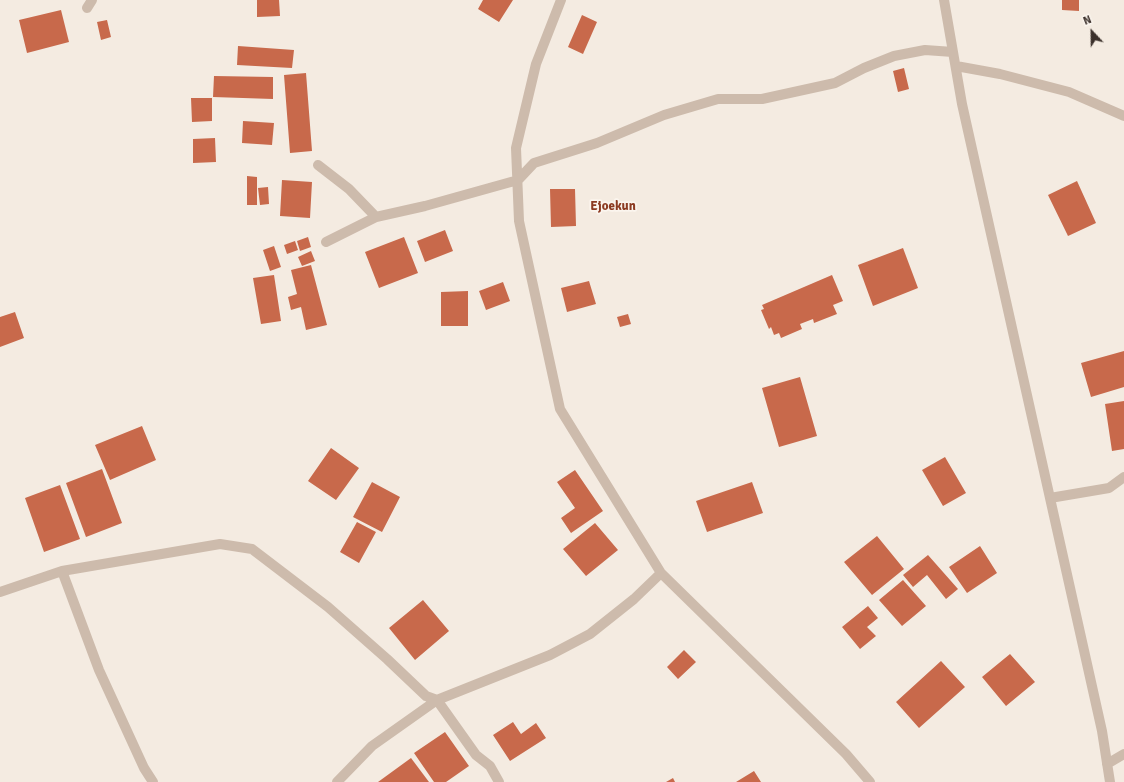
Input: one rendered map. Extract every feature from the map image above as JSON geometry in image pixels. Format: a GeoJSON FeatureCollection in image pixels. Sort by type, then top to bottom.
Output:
{"type":"FeatureCollection","features":[{"type":"Feature","properties":{"kind":"street"},"geometry":{"type":"LineString","coordinates":[[562,0],[536,64],[516,148],[519,221],[560,409],[661,573],[846,754],[870,782]]}},
{"type":"Feature","properties":{"kind":"street"},"geometry":{"type":"LineString","coordinates":[[944,0],[964,112],[1102,731],[1110,782]]}},
{"type":"Feature","properties":{"kind":"street"},"geometry":{"type":"LineString","coordinates":[[326,242],[376,217],[425,206],[518,180],[534,163],[597,143],[664,115],[718,99],[762,99],[835,83],[864,68],[894,56],[925,50],[953,52]]}},
{"type":"Feature","properties":{"kind":"street"},"geometry":{"type":"LineString","coordinates":[[956,66],[1000,74],[1069,92],[1124,116]]}},
{"type":"Feature","properties":{"kind":"street"},"geometry":{"type":"LineString","coordinates":[[318,165],[349,189],[376,217]]}},
{"type":"Feature","properties":{"kind":"street"},"geometry":{"type":"LineString","coordinates":[[1050,498],[1109,488],[1124,477]]}},
{"type":"Feature","properties":{"kind":"street"},"geometry":{"type":"LineString","coordinates":[[2,589],[62,571],[220,544],[252,549],[328,607],[426,696],[437,700],[476,755],[490,766],[499,782]]}},
{"type":"Feature","properties":{"kind":"street"},"geometry":{"type":"LineString","coordinates":[[62,571],[99,670],[144,768],[153,782]]}},
{"type":"Feature","properties":{"kind":"street"},"geometry":{"type":"LineString","coordinates":[[337,782],[372,746],[437,700],[550,655],[590,634],[634,599],[661,573]]}},
{"type":"Feature","properties":{"kind":"street"},"geometry":{"type":"LineString","coordinates":[[1107,764],[1124,754]]}},
{"type":"Feature","properties":{"kind":"building"},"geometry":{"type":"Polygon","coordinates":[[[257,0],[279,0],[280,16],[257,17],[257,0]]]}},
{"type":"Feature","properties":{"kind":"building"},"geometry":{"type":"Polygon","coordinates":[[[483,0],[513,0],[499,22],[478,9],[483,0]]]}},
{"type":"Feature","properties":{"kind":"building"},"geometry":{"type":"Polygon","coordinates":[[[1062,0],[1079,0],[1079,11],[1062,10],[1062,0]]]}},
{"type":"Feature","properties":{"kind":"building"},"geometry":{"type":"Polygon","coordinates":[[[61,10],[69,42],[27,53],[19,20],[61,10]]]}},
{"type":"Feature","properties":{"kind":"building"},"geometry":{"type":"Polygon","coordinates":[[[582,15],[597,22],[583,54],[568,47],[582,15]]]}},
{"type":"Feature","properties":{"kind":"building"},"geometry":{"type":"Polygon","coordinates":[[[107,20],[111,37],[101,40],[97,22],[107,20]]]}},
{"type":"Feature","properties":{"kind":"building"},"geometry":{"type":"Polygon","coordinates":[[[238,46],[294,50],[292,68],[237,65],[238,46]]]}},
{"type":"Feature","properties":{"kind":"building"},"geometry":{"type":"Polygon","coordinates":[[[904,68],[909,89],[898,92],[893,71],[904,68]]]}},
{"type":"Feature","properties":{"kind":"building"},"geometry":{"type":"Polygon","coordinates":[[[306,73],[312,151],[290,153],[284,75],[306,73]]]}},
{"type":"Feature","properties":{"kind":"building"},"geometry":{"type":"Polygon","coordinates":[[[214,76],[273,77],[273,99],[213,97],[214,76]]]}},
{"type":"Feature","properties":{"kind":"building"},"geometry":{"type":"Polygon","coordinates":[[[191,98],[212,98],[212,121],[192,122],[191,98]]]}},
{"type":"Feature","properties":{"kind":"building"},"geometry":{"type":"Polygon","coordinates":[[[243,121],[274,123],[272,145],[242,143],[243,121]]]}},
{"type":"Feature","properties":{"kind":"building"},"geometry":{"type":"Polygon","coordinates":[[[215,138],[216,162],[193,163],[193,139],[215,138]]]}},
{"type":"Feature","properties":{"kind":"building"},"geometry":{"type":"Polygon","coordinates":[[[247,176],[257,177],[257,205],[247,205],[247,176]]]}},
{"type":"Feature","properties":{"kind":"building"},"geometry":{"type":"Polygon","coordinates":[[[282,180],[312,182],[310,218],[280,216],[282,180]]]}},
{"type":"Feature","properties":{"kind":"building"},"geometry":{"type":"Polygon","coordinates":[[[1077,181],[1096,223],[1068,236],[1048,195],[1077,181]]]}},
{"type":"Feature","properties":{"kind":"building"},"geometry":{"type":"Polygon","coordinates":[[[268,187],[269,204],[260,205],[258,188],[268,187]]]}},
{"type":"Feature","properties":{"kind":"building"},"geometry":{"type":"Polygon","coordinates":[[[550,189],[575,189],[576,226],[551,227],[550,189]]]}},
{"type":"Feature","properties":{"kind":"building"},"geometry":{"type":"Polygon","coordinates":[[[445,230],[453,251],[425,262],[417,241],[445,230]]]}},
{"type":"Feature","properties":{"kind":"building"},"geometry":{"type":"Polygon","coordinates":[[[308,237],[311,247],[300,251],[297,241],[308,237]]]}},
{"type":"Feature","properties":{"kind":"building"},"geometry":{"type":"Polygon","coordinates":[[[404,237],[418,273],[379,288],[365,252],[404,237]]]}},
{"type":"Feature","properties":{"kind":"building"},"geometry":{"type":"Polygon","coordinates":[[[295,241],[298,250],[287,254],[284,245],[295,241]]]}},
{"type":"Feature","properties":{"kind":"building"},"geometry":{"type":"Polygon","coordinates":[[[274,246],[281,267],[270,271],[263,250],[274,246]]]}},
{"type":"Feature","properties":{"kind":"building"},"geometry":{"type":"Polygon","coordinates":[[[903,248],[918,288],[873,306],[858,265],[903,248]]]}},
{"type":"Feature","properties":{"kind":"building"},"geometry":{"type":"Polygon","coordinates":[[[311,251],[315,261],[302,266],[298,257],[311,251]]]}},
{"type":"Feature","properties":{"kind":"building"},"geometry":{"type":"Polygon","coordinates":[[[311,265],[327,325],[306,330],[301,307],[291,310],[288,297],[297,294],[291,270],[311,265]]]}},
{"type":"Feature","properties":{"kind":"building"},"geometry":{"type":"Polygon","coordinates":[[[274,275],[281,321],[261,324],[253,278],[274,275]]]}},
{"type":"Feature","properties":{"kind":"building"},"geometry":{"type":"Polygon","coordinates":[[[832,275],[843,301],[833,305],[837,314],[814,323],[813,319],[800,324],[802,329],[781,338],[779,333],[774,335],[771,327],[769,329],[761,310],[764,309],[762,305],[832,275]]]}},
{"type":"Feature","properties":{"kind":"building"},"geometry":{"type":"Polygon","coordinates":[[[589,281],[596,304],[567,312],[561,288],[589,281]]]}},
{"type":"Feature","properties":{"kind":"building"},"geometry":{"type":"Polygon","coordinates":[[[503,282],[510,301],[486,310],[479,291],[503,282]]]}},
{"type":"Feature","properties":{"kind":"building"},"geometry":{"type":"Polygon","coordinates":[[[468,291],[468,326],[441,326],[441,292],[468,291]]]}},
{"type":"Feature","properties":{"kind":"building"},"geometry":{"type":"Polygon","coordinates":[[[15,312],[24,338],[0,347],[0,317],[15,312]]]}},
{"type":"Feature","properties":{"kind":"building"},"geometry":{"type":"Polygon","coordinates":[[[628,314],[631,324],[620,327],[617,317],[628,314]]]}},
{"type":"Feature","properties":{"kind":"building"},"geometry":{"type":"Polygon","coordinates":[[[1124,351],[1124,387],[1091,397],[1081,363],[1124,351]]]}},
{"type":"Feature","properties":{"kind":"building"},"geometry":{"type":"Polygon","coordinates":[[[800,377],[817,436],[779,447],[762,388],[800,377]]]}},
{"type":"Feature","properties":{"kind":"building"},"geometry":{"type":"Polygon","coordinates":[[[1124,401],[1124,449],[1112,451],[1105,404],[1124,401]]]}},
{"type":"Feature","properties":{"kind":"building"},"geometry":{"type":"Polygon","coordinates":[[[142,426],[156,460],[110,480],[95,445],[142,426]]]}},
{"type":"Feature","properties":{"kind":"building"},"geometry":{"type":"Polygon","coordinates":[[[331,448],[359,468],[336,500],[308,481],[331,448]]]}},
{"type":"Feature","properties":{"kind":"building"},"geometry":{"type":"Polygon","coordinates":[[[945,457],[966,493],[943,506],[922,470],[945,457]]]}},
{"type":"Feature","properties":{"kind":"building"},"geometry":{"type":"Polygon","coordinates":[[[102,469],[122,523],[86,537],[66,483],[102,469]]]}},
{"type":"Feature","properties":{"kind":"building"},"geometry":{"type":"Polygon","coordinates":[[[575,470],[603,511],[571,533],[561,518],[575,508],[557,482],[575,470]]]}},
{"type":"Feature","properties":{"kind":"building"},"geometry":{"type":"Polygon","coordinates":[[[372,482],[400,497],[382,532],[353,517],[372,482]]]}},
{"type":"Feature","properties":{"kind":"building"},"geometry":{"type":"Polygon","coordinates":[[[752,482],[763,513],[707,532],[696,501],[752,482]]]}},
{"type":"Feature","properties":{"kind":"building"},"geometry":{"type":"Polygon","coordinates":[[[60,485],[80,539],[44,552],[25,498],[60,485]]]}},
{"type":"Feature","properties":{"kind":"building"},"geometry":{"type":"Polygon","coordinates":[[[357,522],[376,532],[359,563],[340,552],[357,522]]]}},
{"type":"Feature","properties":{"kind":"building"},"geometry":{"type":"Polygon","coordinates":[[[595,523],[618,550],[586,576],[563,549],[595,523]]]}},
{"type":"Feature","properties":{"kind":"building"},"geometry":{"type":"Polygon","coordinates":[[[877,536],[904,569],[872,595],[844,562],[877,536]]]}},
{"type":"Feature","properties":{"kind":"building"},"geometry":{"type":"Polygon","coordinates":[[[980,546],[997,573],[967,593],[949,567],[980,546]]]}},
{"type":"Feature","properties":{"kind":"building"},"geometry":{"type":"Polygon","coordinates":[[[928,555],[958,589],[946,599],[927,575],[913,587],[903,575],[928,555]]]}},
{"type":"Feature","properties":{"kind":"building"},"geometry":{"type":"Polygon","coordinates":[[[903,580],[926,606],[902,626],[879,600],[903,580]]]}},
{"type":"Feature","properties":{"kind":"building"},"geometry":{"type":"Polygon","coordinates":[[[423,600],[449,631],[415,660],[389,628],[423,600]]]}},
{"type":"Feature","properties":{"kind":"building"},"geometry":{"type":"Polygon","coordinates":[[[868,606],[878,618],[867,627],[876,636],[860,649],[842,627],[868,606]]]}},
{"type":"Feature","properties":{"kind":"building"},"geometry":{"type":"Polygon","coordinates":[[[684,650],[696,662],[678,679],[667,667],[684,650]]]}},
{"type":"Feature","properties":{"kind":"building"},"geometry":{"type":"Polygon","coordinates":[[[1010,654],[1035,682],[1006,706],[982,677],[1010,654]]]}},
{"type":"Feature","properties":{"kind":"building"},"geometry":{"type":"Polygon","coordinates":[[[941,661],[965,687],[919,728],[896,702],[941,661]]]}},
{"type":"Feature","properties":{"kind":"building"},"geometry":{"type":"Polygon","coordinates":[[[513,722],[521,734],[536,723],[546,738],[510,761],[493,735],[513,722]]]}},
{"type":"Feature","properties":{"kind":"building"},"geometry":{"type":"Polygon","coordinates":[[[445,732],[469,766],[446,782],[434,782],[414,753],[445,732]]]}},
{"type":"Feature","properties":{"kind":"building"},"geometry":{"type":"Polygon","coordinates":[[[411,758],[429,782],[378,782],[411,758]]]}},
{"type":"Feature","properties":{"kind":"building"},"geometry":{"type":"Polygon","coordinates":[[[754,771],[761,782],[736,782],[754,771]]]}},
{"type":"Feature","properties":{"kind":"building"},"geometry":{"type":"Polygon","coordinates":[[[673,778],[675,782],[666,782],[673,778]]]}},
{"type":"Feature","properties":{"kind":"district","name":"Ejoekun"},"geometry":{"type":"Point","coordinates":[613,207]}}]}
